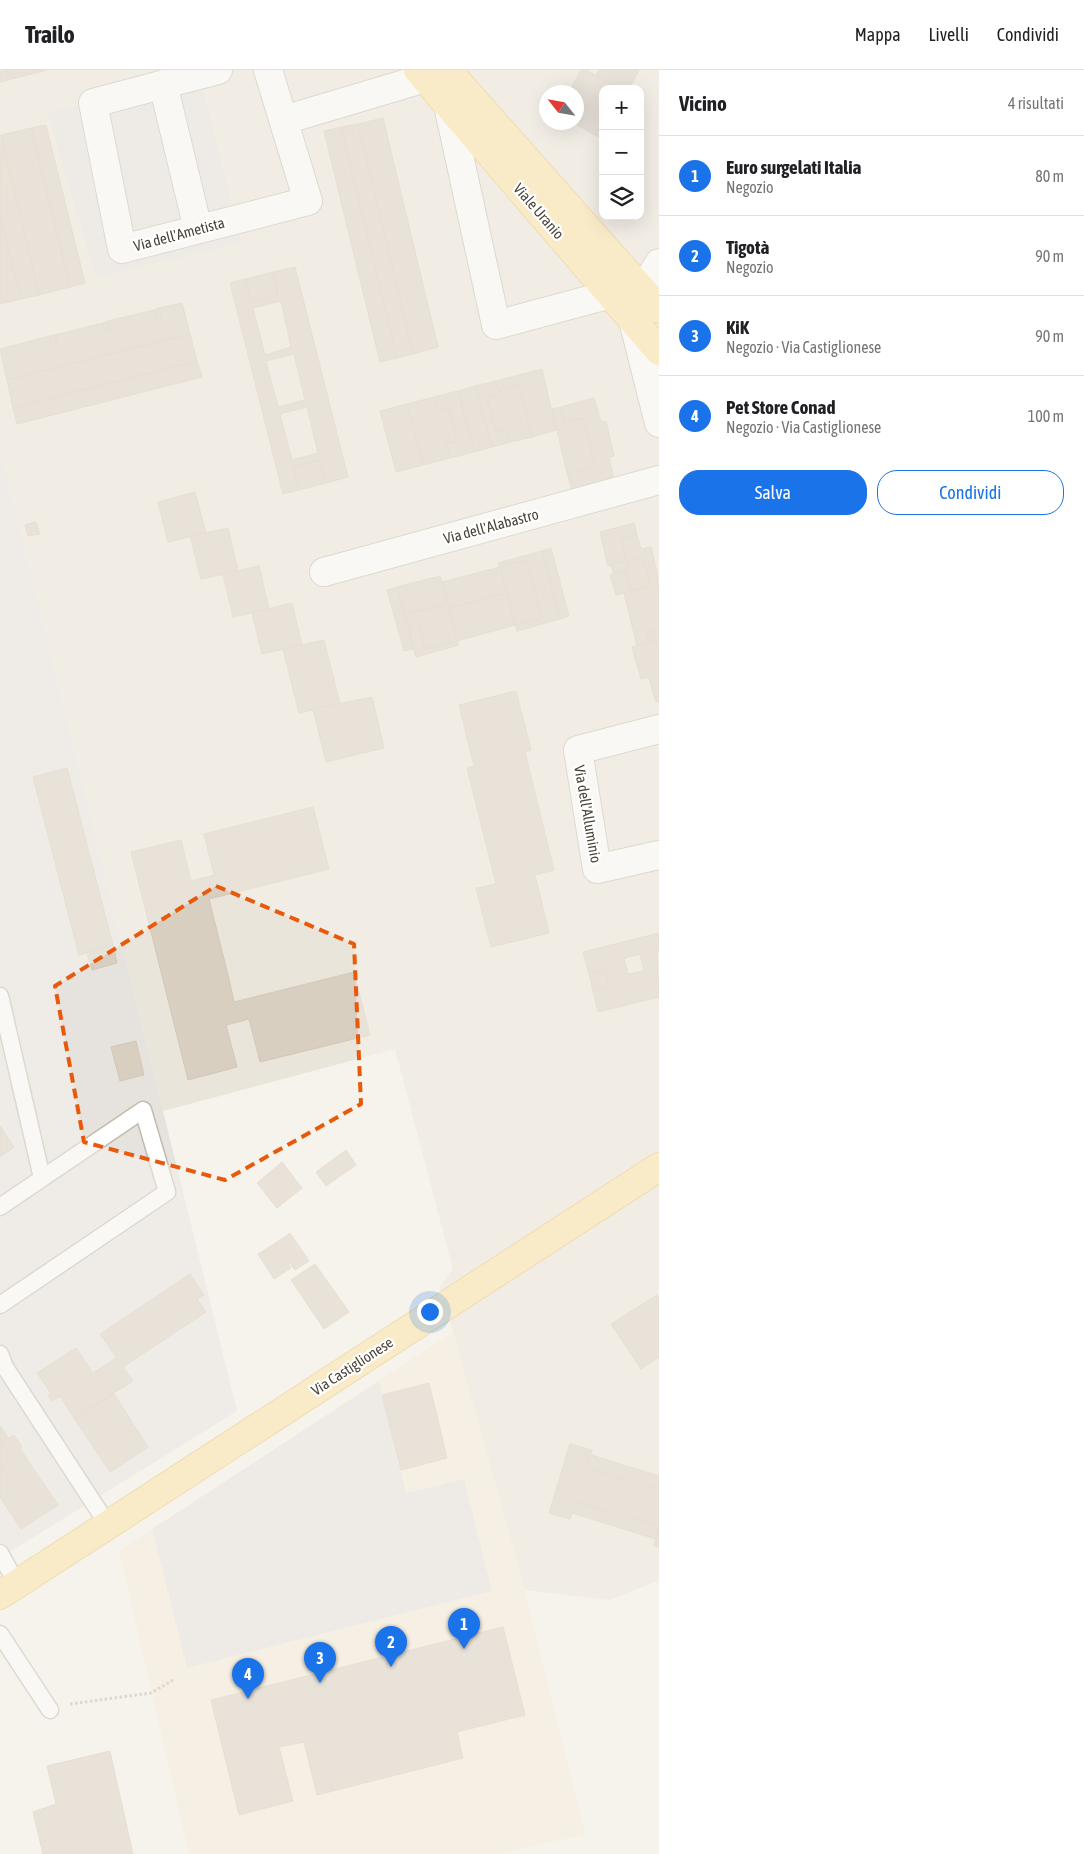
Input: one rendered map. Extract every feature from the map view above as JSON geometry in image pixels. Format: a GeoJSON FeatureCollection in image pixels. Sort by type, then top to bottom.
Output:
{"type":"FeatureCollection","features":[{"type":"Feature","properties":{"kind":"main road","name":"Viale Uranio"},"geometry":{"type":"LineString","coordinates":[[430,73],[448,105],[659,351]]}},
{"type":"Feature","properties":{"kind":"main road","name":"Viale Uranio"},"geometry":{"type":"LineString","coordinates":[[430,73],[651,300]]}},
{"type":"Feature","properties":{"kind":"main road","name":"Via Castiglionese"},"geometry":{"type":"LineString","coordinates":[[8,1590],[659,1167]]}},
{"type":"Feature","properties":{"kind":"street","name":"Via dell'Ametista"},"geometry":{"type":"LineString","coordinates":[[218,70],[93,102],[122,249],[308,201],[268,70]]}},
{"type":"Feature","properties":{"kind":"street"},"geometry":{"type":"LineString","coordinates":[[284,120],[430,73]]}},
{"type":"Feature","properties":{"kind":"street"},"geometry":{"type":"LineString","coordinates":[[163,84],[198,229]]}},
{"type":"Feature","properties":{"kind":"street"},"geometry":{"type":"LineString","coordinates":[[448,105],[496,325],[610,294],[651,300],[659,263]]}},
{"type":"Feature","properties":{"kind":"street"},"geometry":{"type":"LineString","coordinates":[[632,320],[659,423]]}},
{"type":"Feature","properties":{"kind":"street","name":"Via dell'Alabastro"},"geometry":{"type":"LineString","coordinates":[[324,572],[659,480]]}},
{"type":"Feature","properties":{"kind":"street","name":"Via dell'Alluminio"},"geometry":{"type":"LineString","coordinates":[[659,729],[578,750],[597,870],[659,855]]}},
{"type":"Feature","properties":{"kind":"lane"},"geometry":{"type":"LineString","coordinates":[[0,996],[42,1178]]}},
{"type":"Feature","properties":{"kind":"lane"},"geometry":{"type":"LineString","coordinates":[[0,1207],[143,1110],[167,1192],[0,1305]]}},
{"type":"Feature","properties":{"kind":"lane"},"geometry":{"type":"LineString","coordinates":[[0,1354],[5,1367],[108,1525]]}},
{"type":"Feature","properties":{"kind":"lane"},"geometry":{"type":"LineString","coordinates":[[0,1553],[8,1590]]}},
{"type":"Feature","properties":{"kind":"lane"},"geometry":{"type":"LineString","coordinates":[[0,1634],[50,1710]]}},
{"type":"Feature","properties":{"kind":"path"},"geometry":{"type":"LineString","coordinates":[[50,1710],[68,1705],[151,1693],[173,1680]]}},
{"type":"Feature","properties":{"kind":"highlighted area"},"geometry":{"type":"Polygon","coordinates":[[[216,886],[354,944],[361,1104],[225,1180],[84,1142],[55,986],[216,886]]]}},
{"type":"Feature","properties":{"kind":"shaded area"},"geometry":{"type":"Polygon","coordinates":[[[0,70],[659,70],[659,1580],[610,1600],[525,1590],[440,1286],[453,1269],[395,1049],[163,1111],[0,449],[0,70]]]}},
{"type":"Feature","properties":{"kind":"shaded area"},"geometry":{"type":"Polygon","coordinates":[[[199,75],[241,243],[96,277],[48,114],[199,75]]]}},
{"type":"Feature","properties":{"kind":"shaded area"},"geometry":{"type":"Polygon","coordinates":[[[0,449],[237,1411],[0,1558],[0,449]]]}},
{"type":"Feature","properties":{"kind":"shaded area"},"geometry":{"type":"Polygon","coordinates":[[[453,1332],[525,1590],[585,1834],[501,1854],[189,1854],[119,1551],[453,1332]]]}},
{"type":"Feature","properties":{"kind":"shaded area"},"geometry":{"type":"Polygon","coordinates":[[[379,1381],[406,1493],[464,1479],[492,1591],[187,1668],[152,1529],[379,1381]]]}},
{"type":"Feature","properties":{"kind":"building"},"geometry":{"type":"Polygon","coordinates":[[[7,70],[47,70],[0,82],[0,72],[7,70]]]}},
{"type":"Feature","properties":{"kind":"building"},"geometry":{"type":"Polygon","coordinates":[[[581,70],[586,70],[613,85],[599,85],[599,137],[584,129],[584,85],[573,85],[581,70]]]}},
{"type":"Feature","properties":{"kind":"building"},"geometry":{"type":"Polygon","coordinates":[[[599,70],[639,70],[631,85],[613,85],[596,75],[599,70]]]}},
{"type":"Feature","properties":{"kind":"building"},"geometry":{"type":"Polygon","coordinates":[[[383,118],[438,347],[413,354],[358,124],[383,118]]]}},
{"type":"Feature","properties":{"kind":"building"},"geometry":{"type":"Polygon","coordinates":[[[358,124],[413,354],[397,358],[341,127],[358,124]]]}},
{"type":"Feature","properties":{"kind":"building"},"geometry":{"type":"Polygon","coordinates":[[[46,125],[85,283],[70,287],[31,128],[46,125]]]}},
{"type":"Feature","properties":{"kind":"building"},"geometry":{"type":"Polygon","coordinates":[[[341,127],[397,358],[380,362],[324,131],[341,127]]]}},
{"type":"Feature","properties":{"kind":"building"},"geometry":{"type":"Polygon","coordinates":[[[31,128],[70,287],[39,295],[1,135],[31,128]]]}},
{"type":"Feature","properties":{"kind":"building"},"geometry":{"type":"Polygon","coordinates":[[[1,135],[39,295],[21,299],[0,216],[1,135]]]}},
{"type":"Feature","properties":{"kind":"building"},"geometry":{"type":"Polygon","coordinates":[[[0,216],[21,299],[0,304],[0,216]]]}},
{"type":"Feature","properties":{"kind":"building"},"geometry":{"type":"Polygon","coordinates":[[[295,267],[348,477],[326,483],[320,460],[293,467],[299,490],[283,494],[230,283],[245,279],[251,302],[278,295],[273,272],[295,267]],[[281,301],[253,308],[265,355],[291,347],[281,301]],[[294,354],[266,361],[278,407],[305,400],[294,354]],[[307,407],[280,414],[292,460],[318,453],[307,407]]]}},
{"type":"Feature","properties":{"kind":"building"},"geometry":{"type":"Polygon","coordinates":[[[273,272],[278,295],[251,302],[245,279],[273,272]]]}},
{"type":"Feature","properties":{"kind":"building"},"geometry":{"type":"Polygon","coordinates":[[[182,303],[190,334],[7,380],[0,349],[50,336],[52,345],[57,343],[55,335],[103,323],[105,332],[110,331],[108,321],[154,310],[156,320],[162,318],[159,308],[182,303]]]}},
{"type":"Feature","properties":{"kind":"building"},"geometry":{"type":"Polygon","coordinates":[[[159,308],[162,318],[156,320],[154,310],[159,308]]]}},
{"type":"Feature","properties":{"kind":"building"},"geometry":{"type":"Polygon","coordinates":[[[108,321],[110,331],[105,332],[103,323],[108,321]]]}},
{"type":"Feature","properties":{"kind":"building"},"geometry":{"type":"Polygon","coordinates":[[[190,334],[197,361],[13,408],[7,380],[190,334]]]}},
{"type":"Feature","properties":{"kind":"building"},"geometry":{"type":"Polygon","coordinates":[[[55,335],[57,343],[52,345],[50,336],[55,335]]]}},
{"type":"Feature","properties":{"kind":"building"},"geometry":{"type":"Polygon","coordinates":[[[197,361],[202,377],[17,424],[13,408],[197,361]]]}},
{"type":"Feature","properties":{"kind":"building"},"geometry":{"type":"Polygon","coordinates":[[[542,369],[556,430],[532,437],[519,385],[499,390],[496,381],[542,369]]]}},
{"type":"Feature","properties":{"kind":"building"},"geometry":{"type":"Polygon","coordinates":[[[496,381],[500,395],[487,398],[496,431],[507,428],[511,442],[492,447],[475,386],[496,381]]]}},
{"type":"Feature","properties":{"kind":"building"},"geometry":{"type":"Polygon","coordinates":[[[519,385],[532,437],[511,442],[507,428],[496,431],[487,398],[500,395],[499,390],[519,385]]]}},
{"type":"Feature","properties":{"kind":"building"},"geometry":{"type":"Polygon","coordinates":[[[475,386],[492,447],[474,452],[458,391],[475,386]]]}},
{"type":"Feature","properties":{"kind":"building"},"geometry":{"type":"Polygon","coordinates":[[[458,391],[474,452],[450,458],[446,444],[457,441],[449,408],[438,411],[434,397],[458,391]]]}},
{"type":"Feature","properties":{"kind":"building"},"geometry":{"type":"Polygon","coordinates":[[[434,397],[438,411],[449,408],[457,441],[446,444],[450,458],[423,465],[407,404],[434,397]]]}},
{"type":"Feature","properties":{"kind":"building"},"geometry":{"type":"Polygon","coordinates":[[[594,398],[601,422],[606,421],[614,456],[609,457],[614,480],[572,491],[567,473],[595,466],[583,418],[565,423],[561,407],[594,398]]]}},
{"type":"Feature","properties":{"kind":"building"},"geometry":{"type":"Polygon","coordinates":[[[407,404],[423,465],[396,472],[380,411],[407,404]]]}},
{"type":"Feature","properties":{"kind":"building"},"geometry":{"type":"Polygon","coordinates":[[[561,407],[565,423],[583,418],[595,466],[567,473],[552,409],[561,407]]]}},
{"type":"Feature","properties":{"kind":"building"},"geometry":{"type":"Polygon","coordinates":[[[320,460],[326,483],[299,490],[293,467],[320,460]]]}},
{"type":"Feature","properties":{"kind":"building"},"geometry":{"type":"Polygon","coordinates":[[[195,492],[206,533],[168,542],[158,502],[195,492]]]}},
{"type":"Feature","properties":{"kind":"building"},"geometry":{"type":"Polygon","coordinates":[[[36,522],[40,534],[28,536],[25,525],[36,522]]]}},
{"type":"Feature","properties":{"kind":"building"},"geometry":{"type":"Polygon","coordinates":[[[634,523],[637,535],[621,539],[626,561],[608,566],[600,532],[634,523]]]}},
{"type":"Feature","properties":{"kind":"building"},"geometry":{"type":"Polygon","coordinates":[[[228,528],[238,571],[201,579],[190,536],[228,528]]]}},
{"type":"Feature","properties":{"kind":"building"},"geometry":{"type":"Polygon","coordinates":[[[637,535],[641,549],[651,547],[658,577],[649,580],[643,556],[626,561],[621,539],[637,535]]]}},
{"type":"Feature","properties":{"kind":"building"},"geometry":{"type":"Polygon","coordinates":[[[551,548],[569,616],[560,619],[542,551],[551,548]]]}},
{"type":"Feature","properties":{"kind":"building"},"geometry":{"type":"Polygon","coordinates":[[[542,551],[560,619],[517,631],[515,625],[542,618],[526,560],[500,567],[498,563],[542,551]]]}},
{"type":"Feature","properties":{"kind":"building"},"geometry":{"type":"Polygon","coordinates":[[[643,556],[649,580],[643,581],[643,587],[631,591],[625,571],[629,570],[626,561],[643,556]]]}},
{"type":"Feature","properties":{"kind":"building"},"geometry":{"type":"Polygon","coordinates":[[[526,560],[542,618],[515,625],[500,567],[526,560]]]}},
{"type":"Feature","properties":{"kind":"building"},"geometry":{"type":"Polygon","coordinates":[[[626,561],[629,570],[614,574],[611,565],[626,561]]]}},
{"type":"Feature","properties":{"kind":"building"},"geometry":{"type":"Polygon","coordinates":[[[259,566],[269,609],[233,617],[223,574],[259,566]]]}},
{"type":"Feature","properties":{"kind":"building"},"geometry":{"type":"Polygon","coordinates":[[[500,567],[507,593],[449,608],[442,582],[500,567]]]}},
{"type":"Feature","properties":{"kind":"building"},"geometry":{"type":"Polygon","coordinates":[[[625,571],[631,591],[616,595],[610,575],[625,571]]]}},
{"type":"Feature","properties":{"kind":"building"},"geometry":{"type":"Polygon","coordinates":[[[440,576],[448,604],[405,614],[397,587],[440,576]]]}},
{"type":"Feature","properties":{"kind":"building"},"geometry":{"type":"Polygon","coordinates":[[[658,577],[659,629],[646,632],[649,643],[637,646],[624,593],[650,586],[649,580],[658,577]]]}},
{"type":"Feature","properties":{"kind":"building"},"geometry":{"type":"Polygon","coordinates":[[[649,580],[650,586],[643,587],[643,581],[649,580]]]}},
{"type":"Feature","properties":{"kind":"building"},"geometry":{"type":"Polygon","coordinates":[[[397,587],[414,649],[404,651],[387,590],[397,587]]]}},
{"type":"Feature","properties":{"kind":"building"},"geometry":{"type":"Polygon","coordinates":[[[507,593],[515,625],[457,641],[449,608],[507,593]]]}},
{"type":"Feature","properties":{"kind":"building"},"geometry":{"type":"Polygon","coordinates":[[[292,603],[302,645],[262,654],[252,613],[292,603]]]}},
{"type":"Feature","properties":{"kind":"building"},"geometry":{"type":"Polygon","coordinates":[[[448,604],[457,641],[425,649],[418,623],[408,626],[405,614],[448,604]]]}},
{"type":"Feature","properties":{"kind":"building"},"geometry":{"type":"Polygon","coordinates":[[[418,623],[425,649],[457,641],[459,645],[416,657],[408,626],[418,623]]]}},
{"type":"Feature","properties":{"kind":"building"},"geometry":{"type":"Polygon","coordinates":[[[659,629],[659,635],[648,638],[646,632],[659,629]]]}},
{"type":"Feature","properties":{"kind":"building"},"geometry":{"type":"Polygon","coordinates":[[[659,635],[659,639],[649,643],[648,638],[659,635]]]}},
{"type":"Feature","properties":{"kind":"building"},"geometry":{"type":"Polygon","coordinates":[[[659,639],[659,691],[653,693],[649,677],[641,679],[632,647],[659,639]]]}},
{"type":"Feature","properties":{"kind":"building"},"geometry":{"type":"Polygon","coordinates":[[[324,640],[340,704],[299,713],[283,649],[324,640]]]}},
{"type":"Feature","properties":{"kind":"building"},"geometry":{"type":"Polygon","coordinates":[[[516,691],[531,750],[525,752],[554,870],[535,875],[549,933],[491,947],[476,888],[496,884],[467,768],[474,766],[459,705],[516,691]]]}},
{"type":"Feature","properties":{"kind":"building"},"geometry":{"type":"Polygon","coordinates":[[[659,691],[659,701],[656,702],[653,693],[659,691]]]}},
{"type":"Feature","properties":{"kind":"building"},"geometry":{"type":"Polygon","coordinates":[[[372,697],[384,748],[326,762],[313,709],[372,697]]]}},
{"type":"Feature","properties":{"kind":"building"},"geometry":{"type":"Polygon","coordinates":[[[67,768],[113,945],[79,955],[33,777],[67,768]]]}},
{"type":"Feature","properties":{"kind":"building"},"geometry":{"type":"Polygon","coordinates":[[[313,807],[329,869],[209,899],[234,1002],[354,972],[370,1035],[260,1062],[249,1019],[226,1025],[237,1067],[188,1080],[131,852],[181,840],[191,881],[214,875],[204,834],[313,807]]]}},
{"type":"Feature","properties":{"kind":"building"},"geometry":{"type":"Polygon","coordinates":[[[659,933],[659,950],[657,950],[659,997],[598,1012],[593,991],[609,987],[605,971],[589,974],[583,952],[659,933]],[[640,954],[624,958],[628,974],[644,971],[640,954]]]}},
{"type":"Feature","properties":{"kind":"building"},"geometry":{"type":"Polygon","coordinates":[[[113,945],[117,963],[92,970],[87,953],[113,945]]]}},
{"type":"Feature","properties":{"kind":"building"},"geometry":{"type":"Polygon","coordinates":[[[605,971],[609,987],[593,991],[589,974],[605,971]]]}},
{"type":"Feature","properties":{"kind":"building"},"geometry":{"type":"Polygon","coordinates":[[[136,1041],[144,1075],[120,1081],[111,1047],[136,1041]]]}},
{"type":"Feature","properties":{"kind":"building"},"geometry":{"type":"Polygon","coordinates":[[[0,1126],[14,1147],[0,1157],[0,1126]]]}},
{"type":"Feature","properties":{"kind":"building"},"geometry":{"type":"Polygon","coordinates":[[[346,1150],[356,1165],[326,1186],[316,1172],[346,1150]]]}},
{"type":"Feature","properties":{"kind":"building"},"geometry":{"type":"Polygon","coordinates":[[[282,1162],[302,1188],[277,1208],[257,1183],[282,1162]]]}},
{"type":"Feature","properties":{"kind":"building"},"geometry":{"type":"Polygon","coordinates":[[[290,1233],[309,1261],[295,1270],[274,1244],[290,1233]]]}},
{"type":"Feature","properties":{"kind":"building"},"geometry":{"type":"Polygon","coordinates":[[[274,1244],[291,1268],[274,1279],[258,1254],[274,1244]]]}},
{"type":"Feature","properties":{"kind":"building"},"geometry":{"type":"Polygon","coordinates":[[[315,1264],[349,1312],[324,1329],[291,1280],[315,1264]]]}},
{"type":"Feature","properties":{"kind":"building"},"geometry":{"type":"Polygon","coordinates":[[[190,1274],[204,1295],[197,1299],[206,1312],[123,1367],[100,1334],[190,1274]]]}},
{"type":"Feature","properties":{"kind":"building"},"geometry":{"type":"Polygon","coordinates":[[[657,1295],[659,1299],[659,1357],[641,1369],[611,1324],[657,1295]]]}},
{"type":"Feature","properties":{"kind":"building"},"geometry":{"type":"Polygon","coordinates":[[[76,1348],[93,1373],[116,1358],[133,1381],[74,1418],[60,1396],[52,1401],[48,1395],[51,1393],[37,1373],[76,1348]]]}},
{"type":"Feature","properties":{"kind":"building"},"geometry":{"type":"Polygon","coordinates":[[[429,1383],[447,1458],[401,1470],[382,1395],[429,1383]]]}},
{"type":"Feature","properties":{"kind":"building"},"geometry":{"type":"Polygon","coordinates":[[[114,1394],[148,1447],[110,1472],[74,1418],[114,1394]]]}},
{"type":"Feature","properties":{"kind":"building"},"geometry":{"type":"Polygon","coordinates":[[[0,1426],[9,1439],[0,1444],[0,1426]]]}},
{"type":"Feature","properties":{"kind":"building"},"geometry":{"type":"Polygon","coordinates":[[[14,1435],[22,1447],[20,1449],[23,1453],[0,1468],[0,1444],[14,1435]]]}},
{"type":"Feature","properties":{"kind":"building"},"geometry":{"type":"Polygon","coordinates":[[[570,1444],[592,1450],[587,1467],[659,1490],[659,1527],[576,1501],[570,1519],[549,1513],[570,1444]]]}},
{"type":"Feature","properties":{"kind":"building"},"geometry":{"type":"Polygon","coordinates":[[[23,1453],[58,1505],[21,1529],[0,1497],[0,1468],[23,1453]]]}},
{"type":"Feature","properties":{"kind":"building"},"geometry":{"type":"Polygon","coordinates":[[[591,1455],[659,1476],[659,1490],[587,1467],[591,1455]]]}},
{"type":"Feature","properties":{"kind":"building"},"geometry":{"type":"Polygon","coordinates":[[[576,1501],[659,1527],[656,1539],[572,1513],[576,1501]]]}},
{"type":"Feature","properties":{"kind":"building"},"geometry":{"type":"Polygon","coordinates":[[[659,1527],[659,1547],[654,1546],[659,1527]]]}},
{"type":"Feature","properties":{"kind":"building"},"geometry":{"type":"Polygon","coordinates":[[[503,1627],[525,1715],[457,1732],[463,1758],[317,1795],[304,1742],[279,1747],[293,1801],[239,1815],[211,1700],[503,1627]]]}},
{"type":"Feature","properties":{"kind":"building"},"geometry":{"type":"Polygon","coordinates":[[[110,1751],[133,1854],[43,1854],[33,1812],[56,1804],[47,1766],[110,1751]]]}},
{"type":"Feature","properties":{"kind":"place","name":"Euro surgelati Italia"},"geometry":{"type":"Point","coordinates":[464,1649]}},
{"type":"Feature","properties":{"kind":"place","name":"Tigotà"},"geometry":{"type":"Point","coordinates":[391,1667]}},
{"type":"Feature","properties":{"kind":"place","name":"KiK"},"geometry":{"type":"Point","coordinates":[320,1683]}},
{"type":"Feature","properties":{"kind":"place","name":"Pet Store Conad"},"geometry":{"type":"Point","coordinates":[248,1699]}}]}
